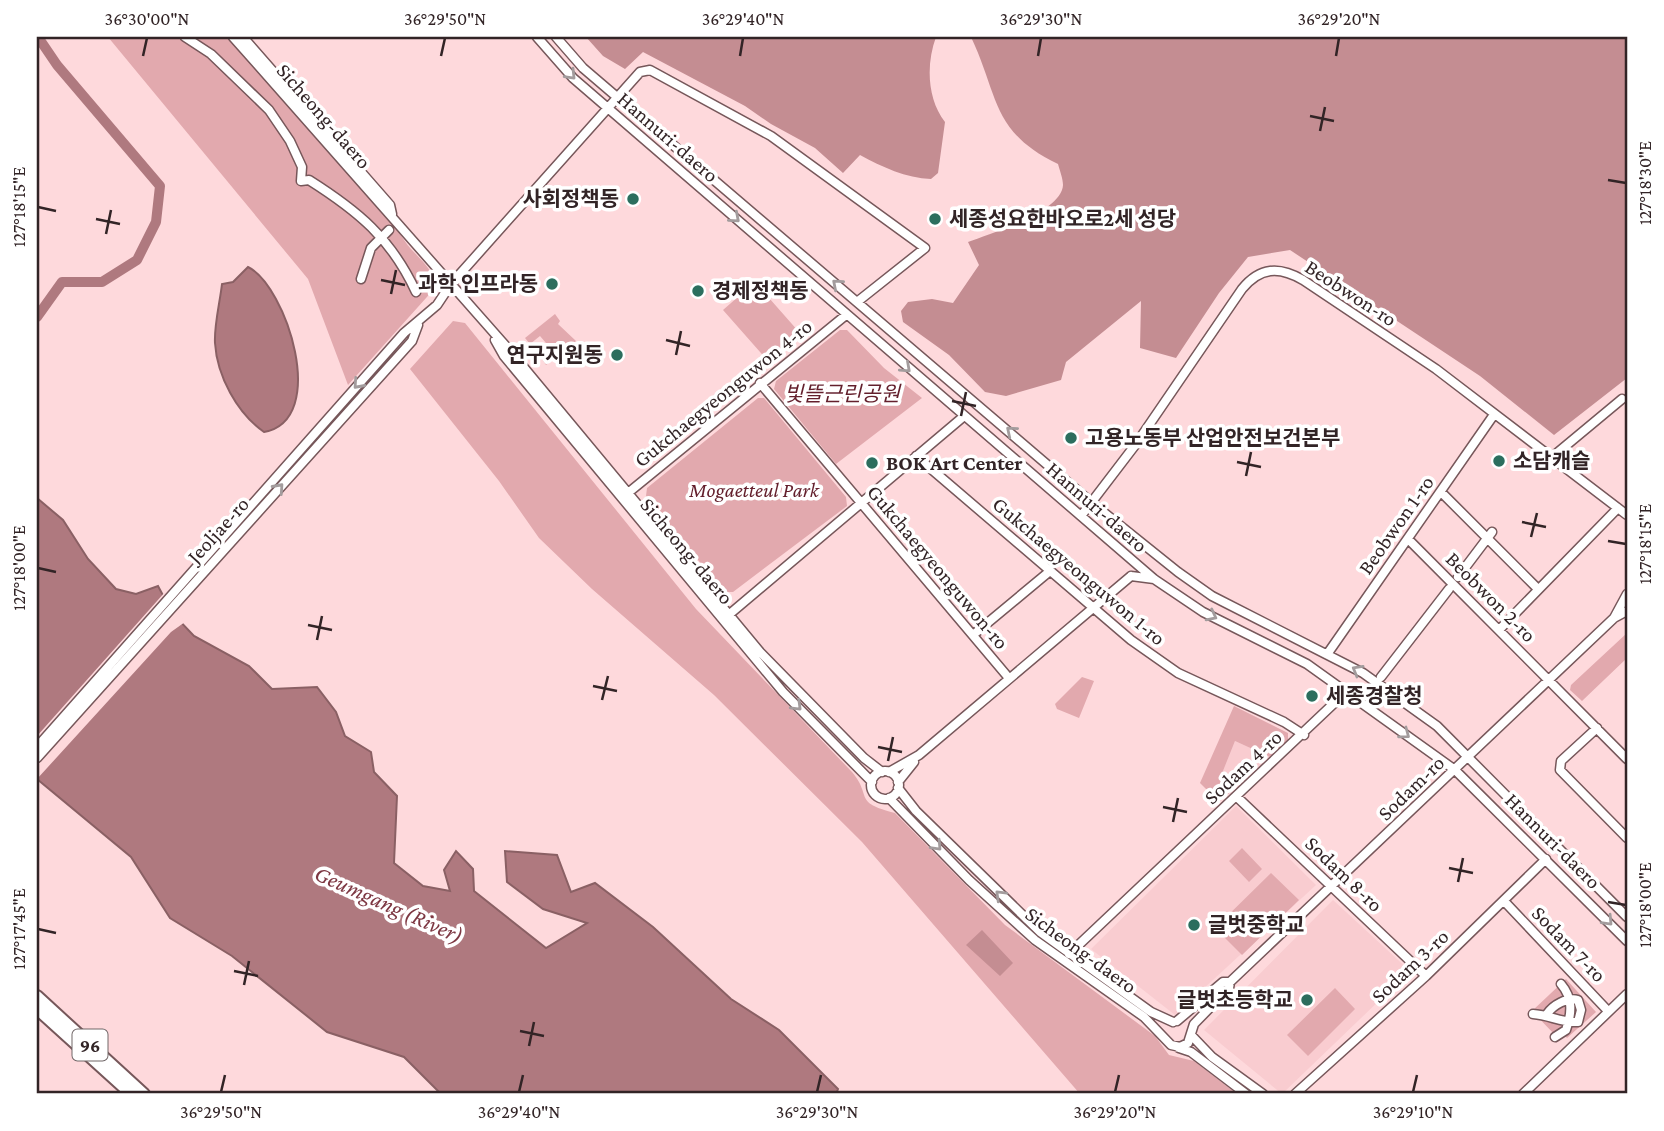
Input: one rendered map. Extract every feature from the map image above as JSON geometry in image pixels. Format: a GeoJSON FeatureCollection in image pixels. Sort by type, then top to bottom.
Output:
{"type":"FeatureCollection","features":[{"type":"Feature","properties":{"kind":"main road","name":"96"},"geometry":{"type":"LineString","coordinates":[[37,996],[144,1094]]}},
{"type":"Feature","properties":{"kind":"main road","name":"96"},"geometry":{"type":"LineString","coordinates":[[37,1009],[131,1094]]}},
{"type":"Feature","properties":{"kind":"street"},"geometry":{"type":"LineString","coordinates":[[185,37],[211,54],[269,110],[290,141],[302,167],[301,181],[309,180],[385,233],[416,292]]}},
{"type":"Feature","properties":{"kind":"street","name":"Sicheong-daero"},"geometry":{"type":"LineString","coordinates":[[233,37],[386,213],[392,214]]}},
{"type":"Feature","properties":{"kind":"street","name":"Sicheong-daero"},"geometry":{"type":"LineString","coordinates":[[243,37],[390,205],[392,214],[490,331],[511,352],[783,692],[872,782],[875,795],[889,798],[1006,916],[1046,949],[1144,1017],[1165,1038]]}},
{"type":"Feature","properties":{"kind":"street","name":"Hannuri-daero"},"geometry":{"type":"LineString","coordinates":[[537,37],[573,78],[1154,579],[1194,607],[1307,664],[1455,770],[1627,942]]}},
{"type":"Feature","properties":{"kind":"street","name":"Hannuri-daero"},"geometry":{"type":"LineString","coordinates":[[556,37],[583,68],[1092,503],[1178,572],[1212,596],[1328,653],[1384,687],[1437,726],[1627,917]]}},
{"type":"Feature","properties":{"kind":"street","name":"Jeoljae-ro"},"geometry":{"type":"LineString","coordinates":[[37,747],[404,333],[437,305],[451,284],[640,72],[650,70],[771,136],[925,248],[857,302]]}},
{"type":"Feature","properties":{"kind":"street"},"geometry":{"type":"LineString","coordinates":[[360,279],[371,248],[385,233]]}},
{"type":"Feature","properties":{"kind":"street","name":"Beobwon-ro"},"geometry":{"type":"LineString","coordinates":[[1081,516],[1242,289],[1256,274],[1271,269],[1292,273],[1436,369],[1493,416],[1627,515]]}},
{"type":"Feature","properties":{"kind":"street","name":"Gukchaegyeonguwon 4-ro"},"geometry":{"type":"LineString","coordinates":[[624,496],[846,315]]}},
{"type":"Feature","properties":{"kind":"street","name":"Jeoljae-ro"},"geometry":{"type":"LineString","coordinates":[[37,758],[412,341],[419,323]]}},
{"type":"Feature","properties":{"kind":"street","name":"Gukchaegyeonguwon-ro"},"geometry":{"type":"LineString","coordinates":[[760,383],[1008,677]]}},
{"type":"Feature","properties":{"kind":"street"},"geometry":{"type":"LineString","coordinates":[[1551,458],[1622,399]]}},
{"type":"Feature","properties":{"kind":"street","name":"Beobwon 1-ro"},"geometry":{"type":"LineString","coordinates":[[1328,653],[1493,416]]}},
{"type":"Feature","properties":{"kind":"street"},"geometry":{"type":"LineString","coordinates":[[726,618],[963,417]]}},
{"type":"Feature","properties":{"kind":"street","name":"Gukchaegyeonguwon 1-ro"},"geometry":{"type":"LineString","coordinates":[[916,456],[1131,640],[1178,673],[1284,722],[1304,735]]}},
{"type":"Feature","properties":{"kind":"street"},"geometry":{"type":"LineString","coordinates":[[1441,492],[1490,535],[1537,588]]}},
{"type":"Feature","properties":{"kind":"street"},"geometry":{"type":"LineString","coordinates":[[1499,630],[1537,588],[1618,508]]}},
{"type":"Feature","properties":{"kind":"street"},"geometry":{"type":"LineString","coordinates":[[1458,577],[1490,535]]}},
{"type":"Feature","properties":{"kind":"street","name":"Beobwon 2-ro"},"geometry":{"type":"LineString","coordinates":[[1408,539],[1627,759]]}},
{"type":"Feature","properties":{"kind":"street"},"geometry":{"type":"LineString","coordinates":[[1125,554],[1131,576]]}},
{"type":"Feature","properties":{"kind":"street"},"geometry":{"type":"LineString","coordinates":[[973,635],[1051,570]]}},
{"type":"Feature","properties":{"kind":"street"},"geometry":{"type":"LineString","coordinates":[[872,782],[930,744],[1131,576],[1154,579]]}},
{"type":"Feature","properties":{"kind":"street"},"geometry":{"type":"LineString","coordinates":[[1381,677],[1449,589]]}},
{"type":"Feature","properties":{"kind":"street","name":"Sodam-ro"},"geometry":{"type":"LineString","coordinates":[[1614,618],[1627,594]]}},
{"type":"Feature","properties":{"kind":"street","name":"Sodam-ro"},"geometry":{"type":"LineString","coordinates":[[1191,1033],[1200,1017],[1229,988],[1230,982],[1614,618],[1627,611]]}},
{"type":"Feature","properties":{"kind":"street","name":"Sicheong-daero"},"geometry":{"type":"LineString","coordinates":[[726,618],[864,758],[886,772],[898,785],[904,799],[994,889],[1069,954],[1151,1012],[1175,1021]]}},
{"type":"Feature","properties":{"kind":"street","name":"Sodam 4-ro"},"geometry":{"type":"LineString","coordinates":[[1069,954],[1304,735],[1347,691]]}},
{"type":"Feature","properties":{"kind":"street"},"geometry":{"type":"LineString","coordinates":[[1597,728],[1561,761],[1560,770],[1627,838]]}},
{"type":"Feature","properties":{"kind":"street"},"geometry":{"type":"LineString","coordinates":[[889,798],[930,744]]}},
{"type":"Feature","properties":{"kind":"street","name":"Sodam 8-ro"},"geometry":{"type":"LineString","coordinates":[[1237,797],[1426,976]]}},
{"type":"Feature","properties":{"kind":"street","name":"Sodam 3-ro"},"geometry":{"type":"LineString","coordinates":[[1295,1094],[1426,976],[1545,859]]}},
{"type":"Feature","properties":{"kind":"street","name":"Sodam 7-ro"},"geometry":{"type":"LineString","coordinates":[[1504,901],[1608,1011]]}},
{"type":"Feature","properties":{"kind":"street","name":"Sodam-ro"},"geometry":{"type":"LineString","coordinates":[[1175,1021],[1223,982],[1230,982]]}},
{"type":"Feature","properties":{"kind":"street"},"geometry":{"type":"LineString","coordinates":[[1561,984],[1569,994],[1569,1000]]}},
{"type":"Feature","properties":{"kind":"street"},"geometry":{"type":"LineString","coordinates":[[1523,1094],[1627,994]]}},
{"type":"Feature","properties":{"kind":"street"},"geometry":{"type":"LineString","coordinates":[[1533,1014],[1548,1014],[1551,1018],[1578,1023],[1581,1010],[1578,1000],[1569,1000],[1554,1006],[1548,1014]]}},
{"type":"Feature","properties":{"kind":"street"},"geometry":{"type":"LineString","coordinates":[[1246,1094],[1191,1052],[1176,1047],[1165,1038],[1166,1028],[1175,1021],[1186,1023],[1191,1033],[1212,1057],[1263,1094]]}},
{"type":"Feature","properties":{"kind":"street"},"geometry":{"type":"LineString","coordinates":[[1555,1037],[1566,1030],[1568,1023]]}},
{"type":"Feature","properties":{"kind":"street"},"geometry":{"type":"LineString","coordinates":[[1176,1047],[1188,1043],[1191,1033]]}},
{"type":"Feature","properties":{"kind":"shaded area"},"geometry":{"type":"Polygon","coordinates":[[[586,37],[936,37],[931,58],[930,81],[935,103],[945,122],[938,173],[931,179],[912,177],[860,155],[843,173],[815,148],[745,106],[643,52],[625,69],[603,56],[586,37]]]}},
{"type":"Feature","properties":{"kind":"shaded area"},"geometry":{"type":"Polygon","coordinates":[[[971,37],[1627,37],[1627,378],[1554,435],[1480,376],[1290,250],[1248,257],[1219,293],[1176,358],[1140,348],[1141,301],[1066,362],[1061,380],[1006,396],[985,392],[949,355],[903,322],[901,311],[908,302],[932,299],[953,303],[979,265],[968,242],[1038,213],[1060,195],[1063,185],[1058,164],[1036,152],[1008,125],[993,95],[971,37]]]}},
{"type":"Feature","properties":{"kind":"shaded area"},"geometry":{"type":"Polygon","coordinates":[[[1235,741],[1270,757],[1238,785],[1223,771],[1235,741]]]}},
{"type":"Feature","properties":{"kind":"shaded area","name":"글벗중학교"},"geometry":{"type":"Polygon","coordinates":[[[1236,806],[1316,885],[1175,1015],[1091,949],[1236,806]]]}},
{"type":"Feature","properties":{"kind":"shaded area","name":"글벗초등학교"},"geometry":{"type":"Polygon","coordinates":[[[1333,900],[1410,971],[1282,1094],[1204,1030],[1333,900]]]}},
{"type":"Feature","properties":{"kind":"shaded area"},"geometry":{"type":"Polygon","coordinates":[[[982,930],[1013,963],[1000,976],[966,945],[982,930]]]}},
{"type":"Feature","properties":{"kind":"green space"},"geometry":{"type":"Polygon","coordinates":[[[108,37],[229,37],[387,216],[427,266],[435,288],[348,385],[308,279],[108,37]]]}},
{"type":"Feature","properties":{"kind":"green space"},"geometry":{"type":"Polygon","coordinates":[[[755,282],[799,332],[767,360],[723,310],[755,282]]]}},
{"type":"Feature","properties":{"kind":"green space"},"geometry":{"type":"Polygon","coordinates":[[[555,314],[560,321],[558,324],[576,341],[546,365],[542,359],[552,350],[540,336],[530,344],[525,338],[555,314]]]}},
{"type":"Feature","properties":{"kind":"green space"},"geometry":{"type":"Polygon","coordinates":[[[453,321],[465,323],[696,609],[852,772],[868,802],[895,813],[1005,925],[1155,1036],[1169,1055],[1194,1061],[1237,1094],[1080,1094],[862,842],[714,695],[592,589],[539,538],[499,481],[410,369],[453,321]]]}},
{"type":"Feature","properties":{"kind":"green space","name":"빛뜰근린공원"},"geometry":{"type":"Polygon","coordinates":[[[840,330],[847,330],[884,368],[922,398],[836,464],[774,389],[776,381],[840,330]]]}},
{"type":"Feature","properties":{"kind":"green space","name":"Mogaetteul Park"},"geometry":{"type":"Polygon","coordinates":[[[758,398],[764,398],[846,497],[847,506],[733,592],[724,592],[646,496],[647,488],[758,398]]]}},
{"type":"Feature","properties":{"kind":"green space"},"geometry":{"type":"Polygon","coordinates":[[[1627,633],[1627,658],[1582,701],[1570,690],[1571,685],[1627,633]]]}},
{"type":"Feature","properties":{"kind":"green space"},"geometry":{"type":"Polygon","coordinates":[[[1082,677],[1094,681],[1079,718],[1057,709],[1055,704],[1082,677]]]}},
{"type":"Feature","properties":{"kind":"green space"},"geometry":{"type":"Polygon","coordinates":[[[1234,706],[1288,733],[1288,741],[1270,757],[1235,741],[1223,771],[1238,785],[1219,802],[1200,783],[1234,706]]]}},
{"type":"Feature","properties":{"kind":"green space"},"geometry":{"type":"Polygon","coordinates":[[[1242,848],[1262,869],[1249,882],[1229,861],[1242,848]]]}},
{"type":"Feature","properties":{"kind":"green space"},"geometry":{"type":"Polygon","coordinates":[[[1271,873],[1299,900],[1242,955],[1215,928],[1271,873]]]}},
{"type":"Feature","properties":{"kind":"green space"},"geometry":{"type":"Polygon","coordinates":[[[1566,979],[1596,1012],[1567,1038],[1560,1030],[1555,1035],[1532,1011],[1566,979]]]}},
{"type":"Feature","properties":{"kind":"green space"},"geometry":{"type":"Polygon","coordinates":[[[1335,988],[1355,1009],[1308,1056],[1287,1035],[1335,988]]]}},
{"type":"Feature","properties":{"kind":"water"},"geometry":{"type":"Polygon","coordinates":[[[248,267],[262,279],[276,299],[295,352],[298,379],[295,404],[284,422],[264,432],[245,415],[230,393],[220,368],[215,343],[222,284],[233,282],[248,267]]]}},
{"type":"Feature","properties":{"kind":"water","name":"Geumgang (River)"},"geometry":{"type":"Polygon","coordinates":[[[37,498],[63,520],[88,559],[116,589],[136,594],[158,586],[173,614],[194,636],[249,666],[272,689],[317,687],[336,712],[345,736],[371,752],[374,772],[397,796],[394,863],[423,886],[450,891],[444,870],[456,851],[473,869],[474,891],[546,948],[587,923],[543,909],[507,882],[505,851],[557,855],[571,892],[595,883],[653,927],[731,999],[779,1030],[838,1089],[836,1094],[441,1094],[404,1057],[327,1032],[232,956],[170,918],[131,857],[37,779],[37,498]]]}},
{"type":"Feature","properties":{"kind":"pier"},"geometry":{"type":"Polygon","coordinates":[[[165,592],[185,622],[171,632],[37,779],[37,736],[165,592]]]}},
{"type":"Feature","properties":{"kind":"waterway"},"geometry":{"type":"LineString","coordinates":[[37,317],[62,282],[102,282],[137,260],[156,222],[160,186],[57,65],[38,37]]}},
{"type":"Feature","properties":{"kind":"place","name":"사회정책동"},"geometry":{"type":"Point","coordinates":[633,199]}},
{"type":"Feature","properties":{"kind":"place","name":"세종성요한바오로2세 성당"},"geometry":{"type":"Point","coordinates":[935,219]}},
{"type":"Feature","properties":{"kind":"place","name":"과학 인프라동"},"geometry":{"type":"Point","coordinates":[552,284]}},
{"type":"Feature","properties":{"kind":"place","name":"경제정책동"},"geometry":{"type":"Point","coordinates":[698,291]}},
{"type":"Feature","properties":{"kind":"place","name":"연구지원동"},"geometry":{"type":"Point","coordinates":[617,355]}},
{"type":"Feature","properties":{"kind":"place","name":"고용노동부 산업안전보건본부"},"geometry":{"type":"Point","coordinates":[1071,438]}},
{"type":"Feature","properties":{"kind":"place","name":"소담캐슬"},"geometry":{"type":"Point","coordinates":[1499,461]}},
{"type":"Feature","properties":{"kind":"place","name":"BOK Art Center"},"geometry":{"type":"Point","coordinates":[872,463]}},
{"type":"Feature","properties":{"kind":"place","name":"세종경찰청"},"geometry":{"type":"Point","coordinates":[1312,696]}},
{"type":"Feature","properties":{"kind":"place","name":"글벗중학교"},"geometry":{"type":"Point","coordinates":[1194,925]}},
{"type":"Feature","properties":{"kind":"place","name":"글벗초등학교"},"geometry":{"type":"Point","coordinates":[1307,1000]}}]}
